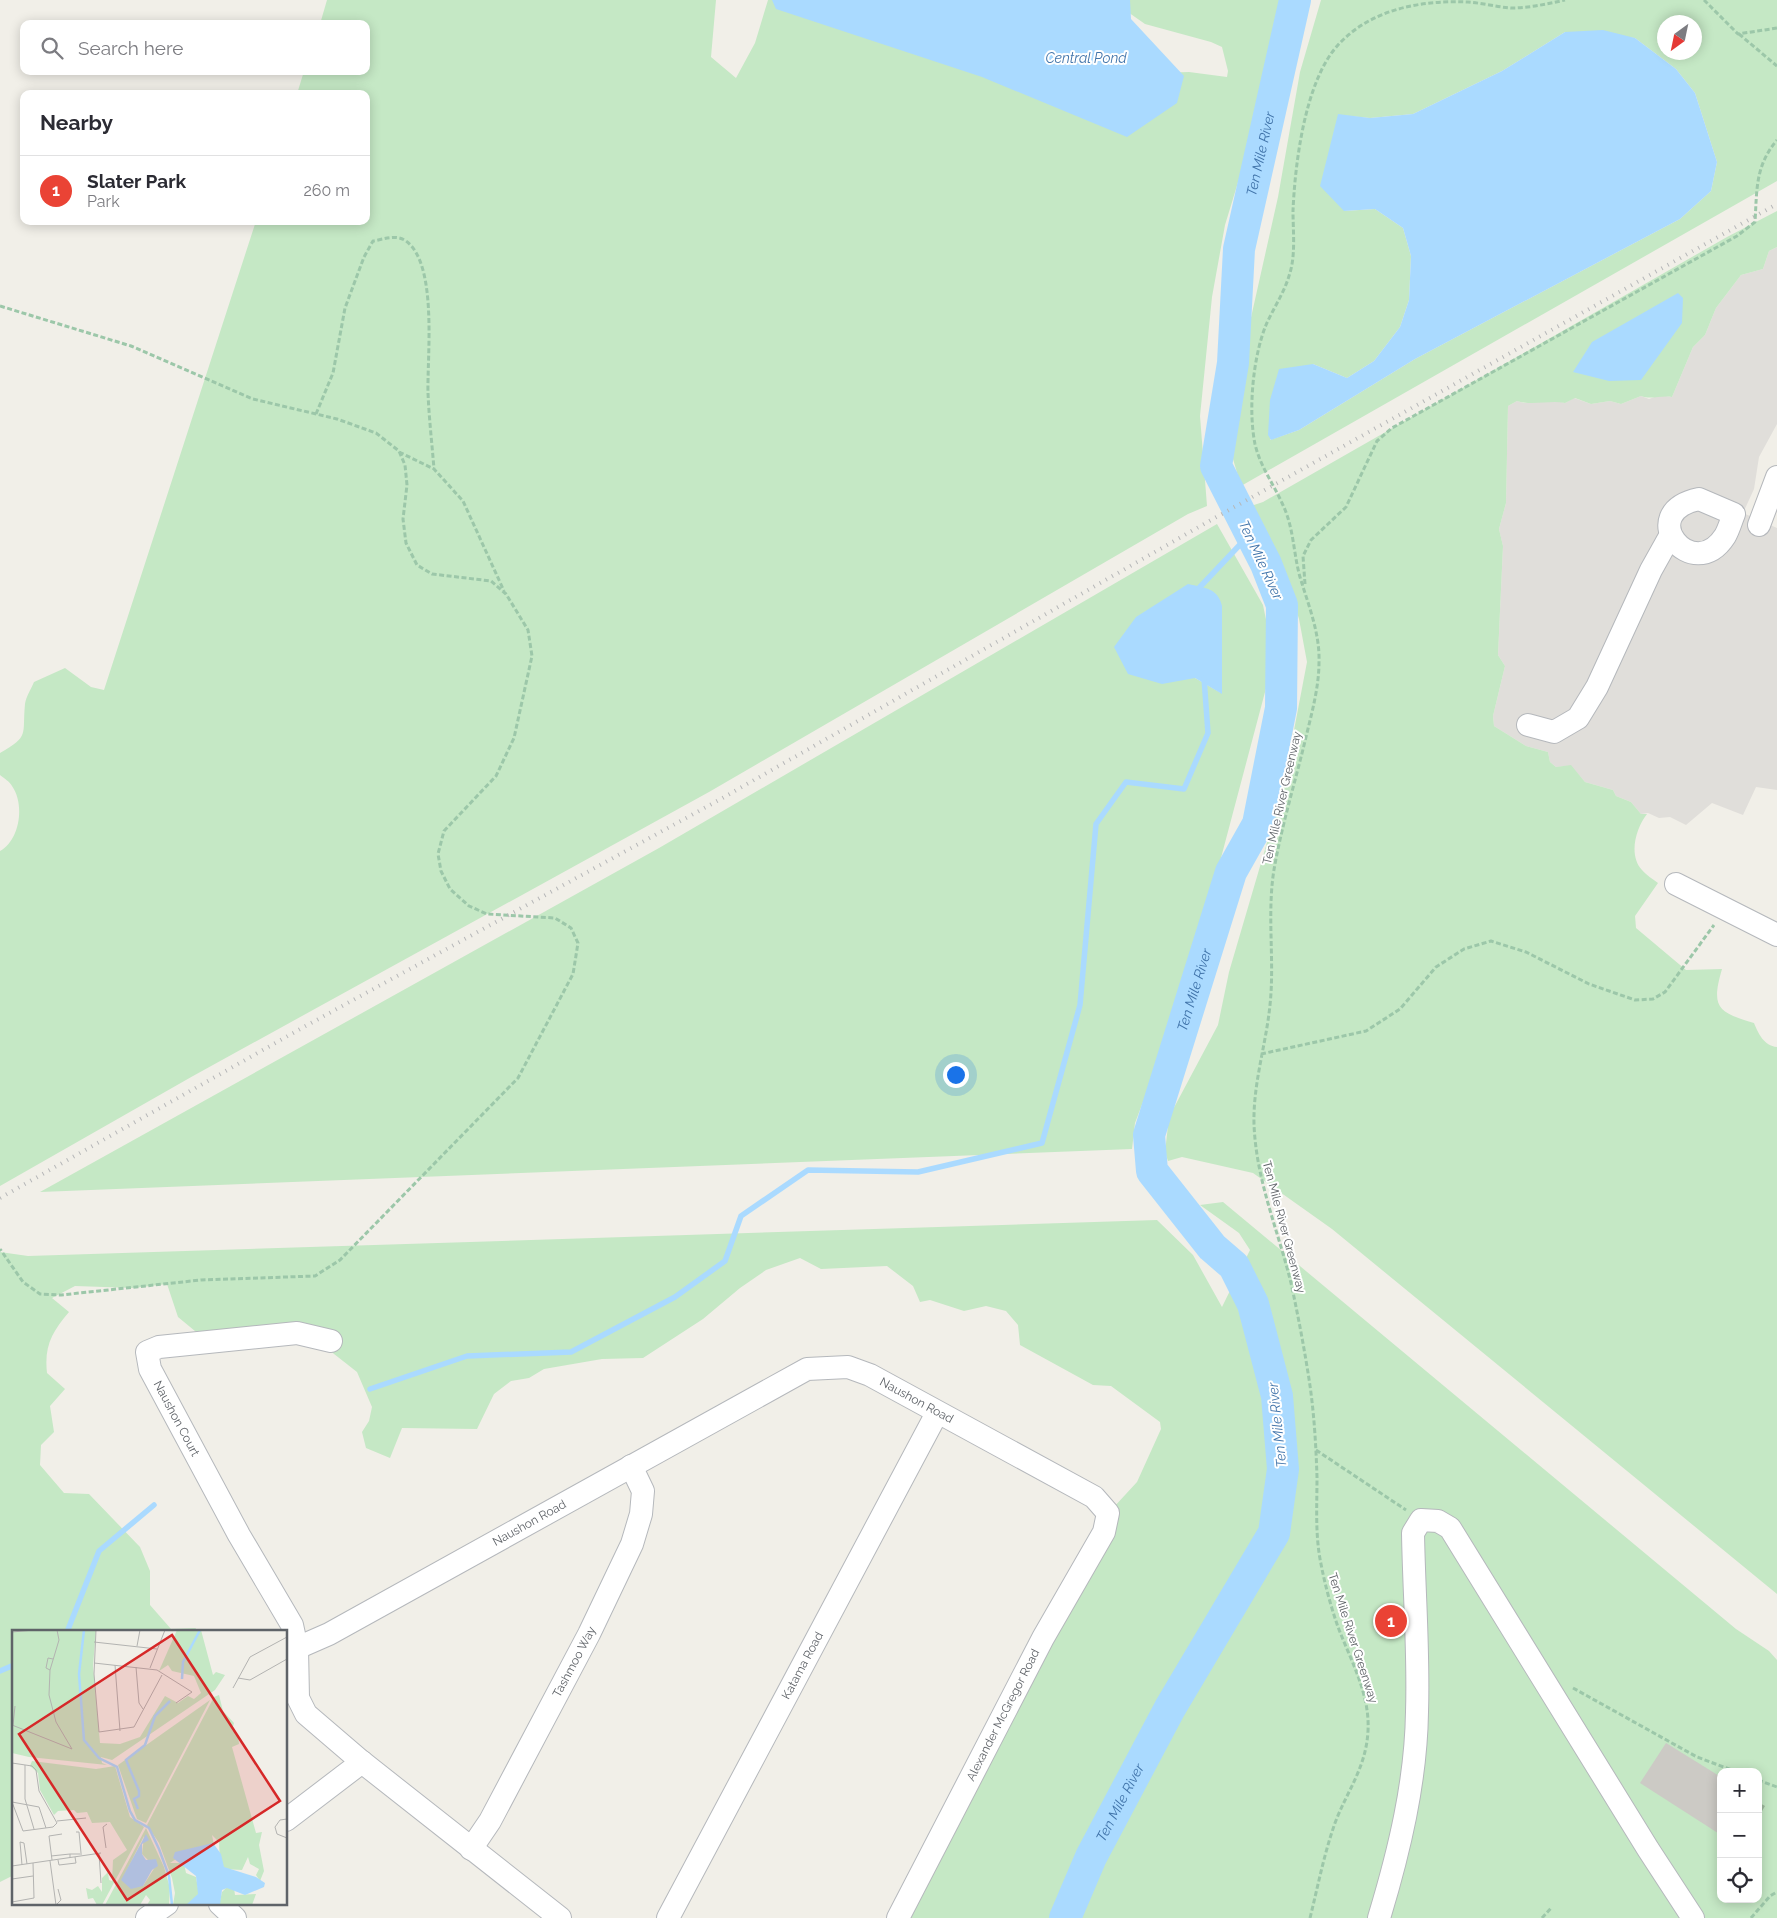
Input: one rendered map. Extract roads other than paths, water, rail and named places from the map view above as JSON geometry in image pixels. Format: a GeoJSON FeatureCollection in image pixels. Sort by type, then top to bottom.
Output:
{"type":"FeatureCollection","features":[{"type":"Feature","properties":{"kind":"street"},"geometry":{"type":"LineString","coordinates":[[1734,514],[1724,536],[1715,546],[1700,553],[1688,551],[1677,545],[1670,536],[1669,527],[1673,515],[1679,506],[1699,499],[1734,514],[1768,530],[1777,477]]}},
{"type":"Feature","properties":{"kind":"street"},"geometry":{"type":"LineString","coordinates":[[1528,725],[1554,732],[1578,718],[1597,687],[1651,570],[1670,536]]}},
{"type":"Feature","properties":{"kind":"street"},"geometry":{"type":"LineString","coordinates":[[1676,884],[1777,935]]}},
{"type":"Feature","properties":{"kind":"street","name":"Naushon Court"},"geometry":{"type":"LineString","coordinates":[[297,1648],[292,1625],[204,1472],[150,1369],[147,1352],[169,1346],[298,1333],[330,1341]]}},
{"type":"Feature","properties":{"kind":"street","name":"Naushon Road"},"geometry":{"type":"LineString","coordinates":[[297,1648],[329,1634],[807,1369],[848,1367],[870,1375],[937,1414],[1094,1497],[1108,1513]]}},
{"type":"Feature","properties":{"kind":"street","name":"Katama Road"},"geometry":{"type":"LineString","coordinates":[[668,1918],[937,1414]]}},
{"type":"Feature","properties":{"kind":"street","name":"Tashmoo Way"},"geometry":{"type":"LineString","coordinates":[[471,1849],[490,1821],[589,1634],[632,1544],[641,1514],[643,1491],[631,1466]]}},
{"type":"Feature","properties":{"kind":"street","name":"Alexander McGregor Road"},"geometry":{"type":"LineString","coordinates":[[898,1918],[1043,1638],[1104,1532],[1108,1513]]}},
{"type":"Feature","properties":{"kind":"street"},"geometry":{"type":"LineString","coordinates":[[1379,1918],[1394,1868],[1412,1772],[1417,1713],[1413,1533],[1421,1520],[1438,1521],[1450,1528],[1648,1850],[1693,1918]]}},
{"type":"Feature","properties":{"kind":"street"},"geometry":{"type":"LineString","coordinates":[[297,1648],[298,1698],[306,1714],[362,1762],[560,1918]]}},
{"type":"Feature","properties":{"kind":"street"},"geometry":{"type":"LineString","coordinates":[[288,1818],[362,1762]]}},
{"type":"Feature","properties":{"kind":"street"},"geometry":{"type":"LineString","coordinates":[[147,1918],[164,1906]]}},
{"type":"Feature","properties":{"kind":"street"},"geometry":{"type":"LineString","coordinates":[[222,1906],[235,1918]]}},
{"type":"Feature","properties":{"kind":"water","name":"Central Pond"},"geometry":{"type":"Polygon","coordinates":[[[772,0],[1130,0],[1131,19],[1184,76],[1177,103],[1127,137],[982,77],[776,9],[772,0]]]}},
{"type":"Feature","properties":{"kind":"water"},"geometry":{"type":"Polygon","coordinates":[[[1603,30],[1635,38],[1657,55],[1657,60],[1664,60],[1676,69],[1695,93],[1717,162],[1711,191],[1680,219],[1415,359],[1299,430],[1271,440],[1268,435],[1270,400],[1279,369],[1313,364],[1347,378],[1374,361],[1400,327],[1409,300],[1411,256],[1403,228],[1375,209],[1344,211],[1320,186],[1338,114],[1370,118],[1413,114],[1502,71],[1565,32],[1603,30]]]}},
{"type":"Feature","properties":{"kind":"water"},"geometry":{"type":"Polygon","coordinates":[[[1678,293],[1683,298],[1682,323],[1641,380],[1609,381],[1573,372],[1592,342],[1678,293]]]}},
{"type":"Feature","properties":{"kind":"water"},"geometry":{"type":"Polygon","coordinates":[[[1188,584],[1214,592],[1222,606],[1222,694],[1195,678],[1162,684],[1128,674],[1114,647],[1136,617],[1188,584]]]}},
{"type":"Feature","properties":{"kind":"waterway","name":"Ten Mile River"},"geometry":{"type":"LineString","coordinates":[[1065,1918],[1091,1857],[1170,1708],[1274,1533],[1283,1469],[1277,1396],[1253,1304],[1234,1266],[1212,1247],[1152,1171],[1149,1135],[1231,872],[1258,824],[1281,708],[1282,605],[1266,564],[1216,466],[1233,363],[1239,249],[1295,0]]}},
{"type":"Feature","properties":{"kind":"waterway"},"geometry":{"type":"LineString","coordinates":[[1199,594],[1199,588],[1250,534]]}},
{"type":"Feature","properties":{"kind":"waterway"},"geometry":{"type":"LineString","coordinates":[[370,1389],[467,1356],[571,1352],[675,1297],[725,1261],[741,1216],[808,1170],[918,1172],[1042,1143],[1080,1005],[1096,824],[1126,782],[1184,789],[1208,733],[1204,678]]}},
{"type":"Feature","properties":{"kind":"waterway"},"geometry":{"type":"LineString","coordinates":[[68,1630],[99,1551],[154,1505]]}},
{"type":"Feature","properties":{"kind":"waterway"},"geometry":{"type":"LineString","coordinates":[[0,1671],[12,1666]]}},
{"type":"Feature","properties":{"kind":"railway"},"geometry":{"type":"LineString","coordinates":[[0,1198],[302,1028],[719,800],[1204,524],[1777,204]]}},
{"type":"Feature","properties":{"kind":"place","name":"Slater Park"},"geometry":{"type":"Point","coordinates":[1391,1621]}}]}
